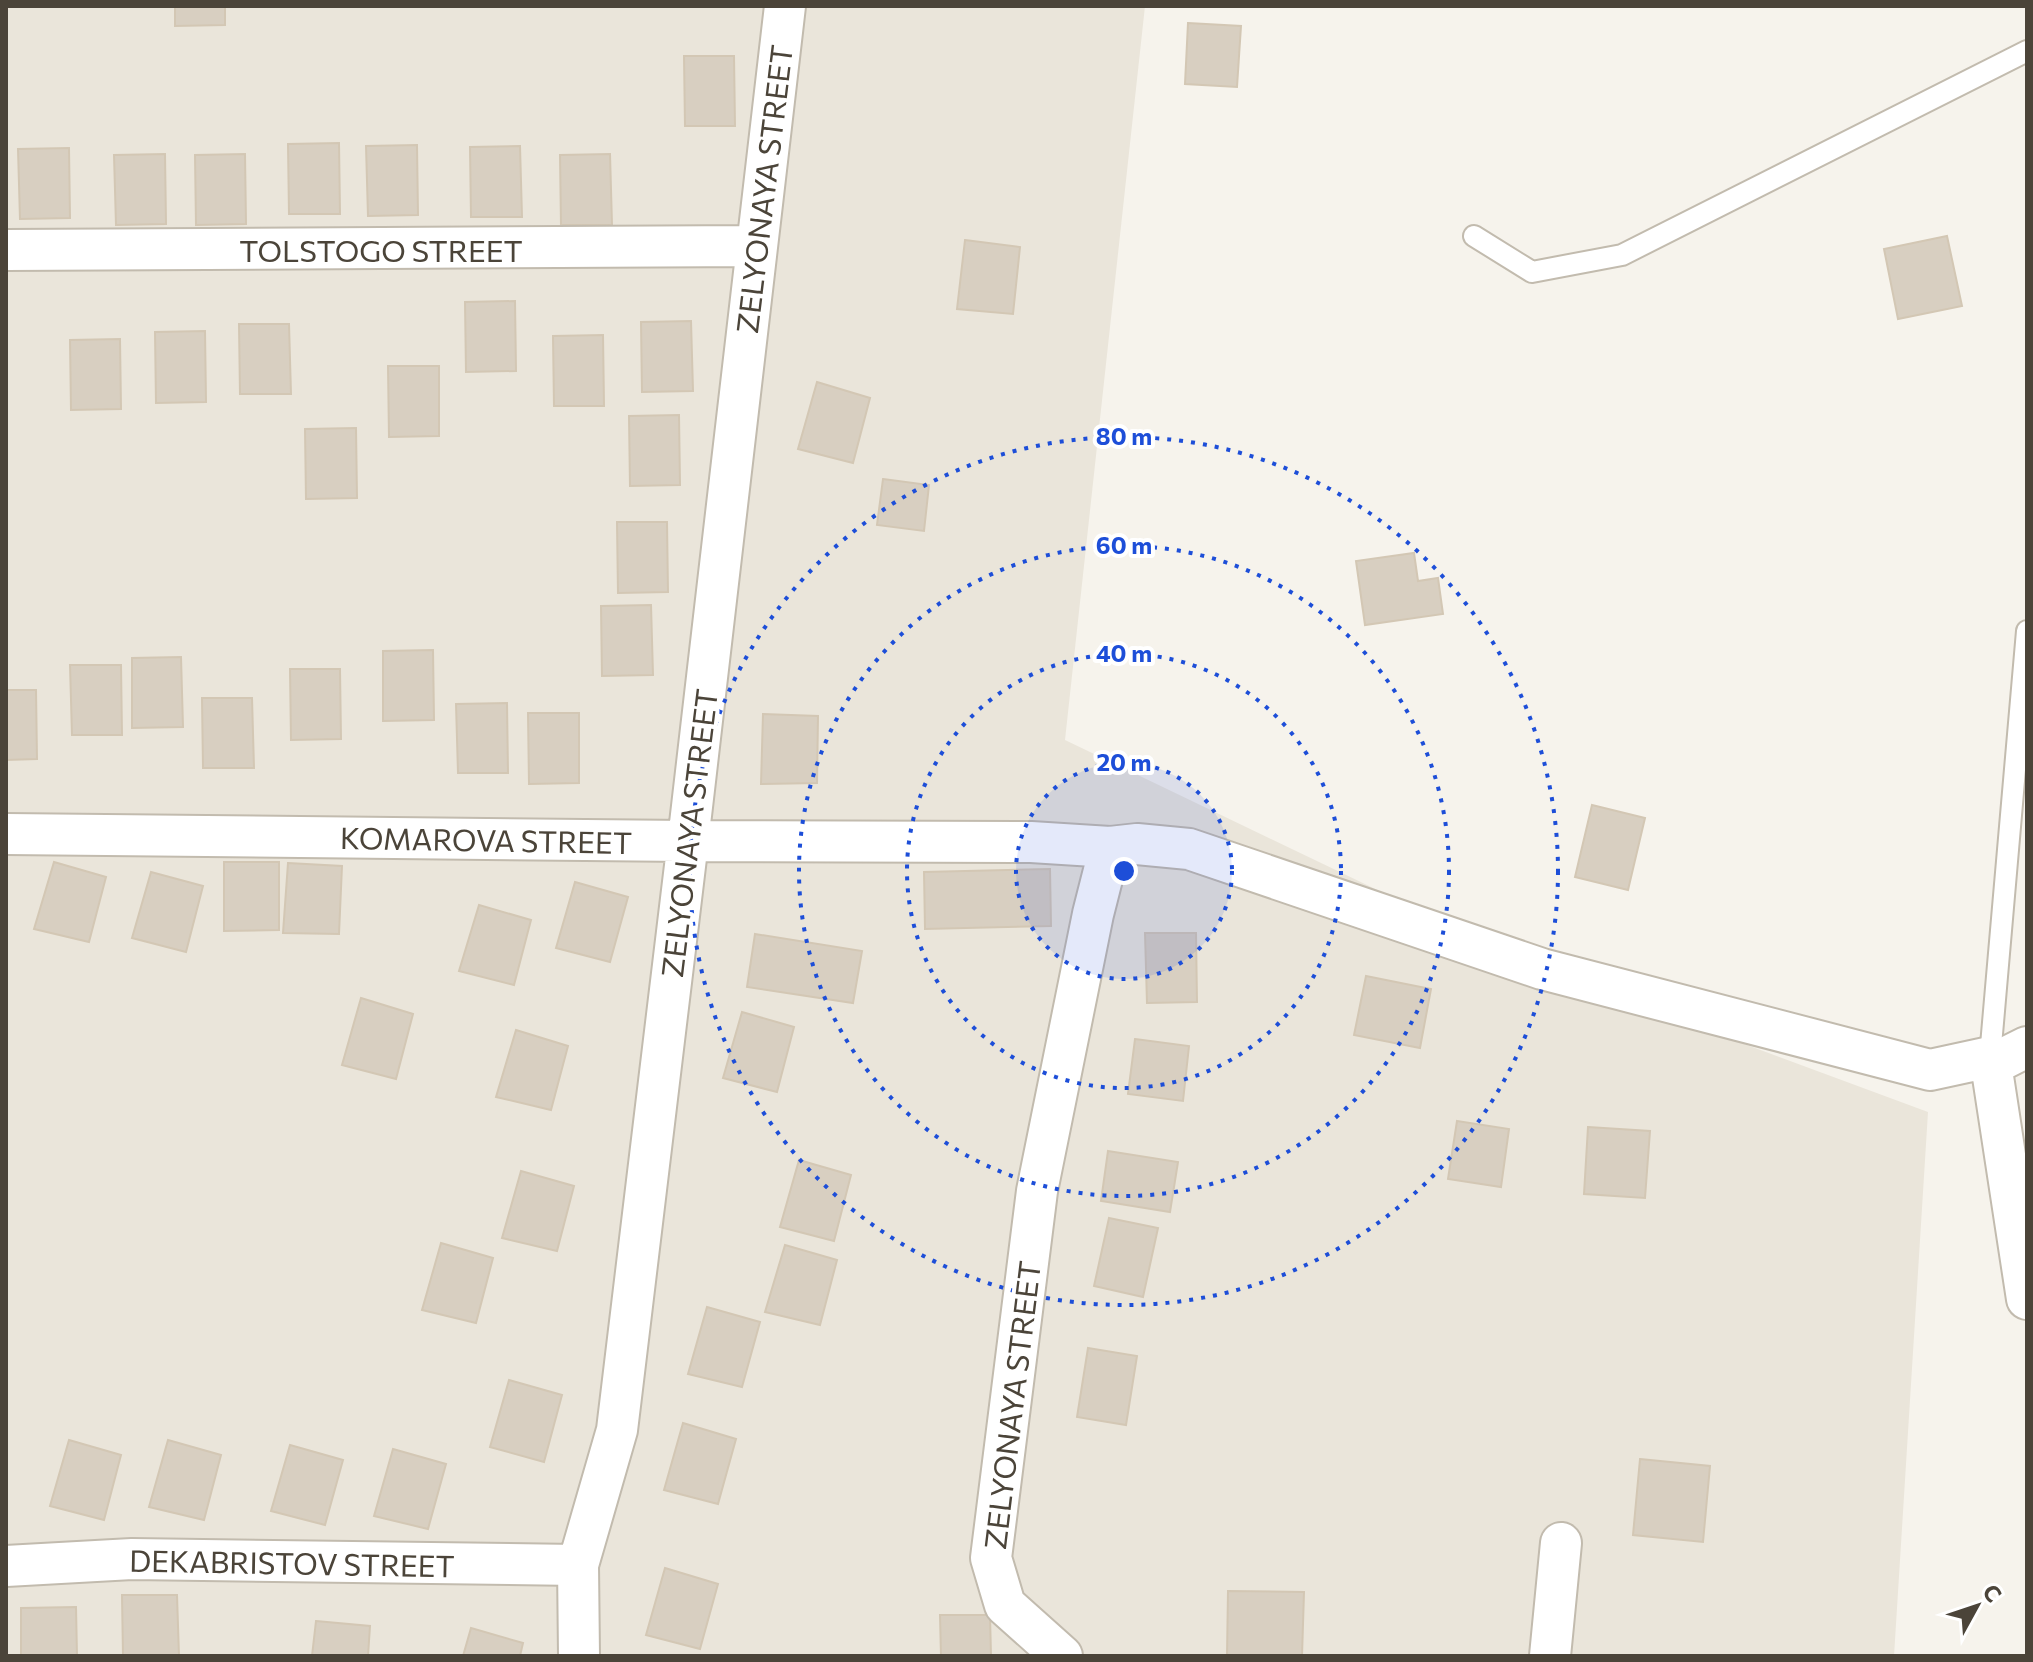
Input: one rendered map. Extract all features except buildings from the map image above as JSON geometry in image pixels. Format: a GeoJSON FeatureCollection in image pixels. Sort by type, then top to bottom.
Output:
{"type":"FeatureCollection","features":[{"type":"Feature","properties":{"kind":"street","name":"ZELYONAYA STREET"},"geometry":{"type":"LineString","coordinates":[[579,1656],[578,1565],[617,1430],[785,6]]}},
{"type":"Feature","properties":{"kind":"street","name":"TOLSTOGO STREET"},"geometry":{"type":"LineString","coordinates":[[6,250],[756,246]]}},
{"type":"Feature","properties":{"kind":"street","name":"KOMAROVA STREET"},"geometry":{"type":"LineString","coordinates":[[6,834],[1031,842],[1110,847],[1137,844],[1189,849],[1542,969],[1930,1070],[2008,1052]]}},
{"type":"Feature","properties":{"kind":"street","name":"ZELYONAYA STREET"},"geometry":{"type":"LineString","coordinates":[[1062,1656],[1005,1605],[991,1558],[1037,1191],[1093,914],[1110,847]]}},
{"type":"Feature","properties":{"kind":"street"},"geometry":{"type":"LineString","coordinates":[[2008,1052],[2027,1299]]}},
{"type":"Feature","properties":{"kind":"street"},"geometry":{"type":"LineString","coordinates":[[1550,1656],[1561,1543]]}},
{"type":"Feature","properties":{"kind":"street","name":"DEKABRISTOV STREET"},"geometry":{"type":"LineString","coordinates":[[6,1566],[132,1559],[578,1565]]}},
{"type":"Feature","properties":{"kind":"lane"},"geometry":{"type":"LineString","coordinates":[[1474,236],[1532,272],[1622,255],[2027,51]]}},
{"type":"Feature","properties":{"kind":"lane"},"geometry":{"type":"LineString","coordinates":[[2008,1052],[2027,631]]}},
{"type":"Feature","properties":{"kind":"shaded area"},"geometry":{"type":"Polygon","coordinates":[[[6,6],[1145,6],[1065,740],[1542,969],[1928,1112],[1894,1656],[6,1656],[6,6]]]}}]}
